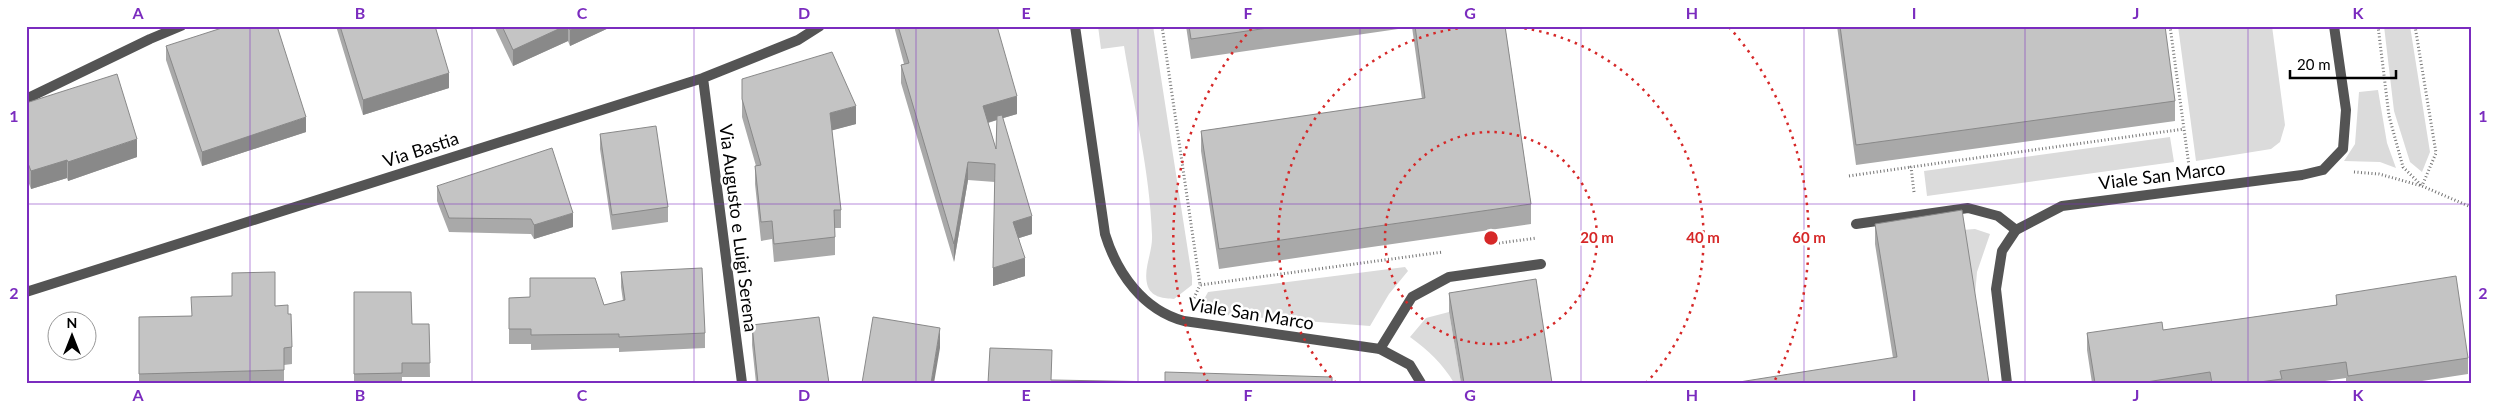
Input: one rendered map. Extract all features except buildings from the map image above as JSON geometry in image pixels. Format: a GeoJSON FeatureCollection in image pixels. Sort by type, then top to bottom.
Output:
{"type":"FeatureCollection","features":[{"type":"Feature","properties":{"kind":"street"},"geometry":{"type":"LineString","coordinates":[[26,99],[181,26]]}},
{"type":"Feature","properties":{"kind":"street","name":"Via Bastia"},"geometry":{"type":"LineString","coordinates":[[26,292],[703,78],[798,40],[820,26]]}},
{"type":"Feature","properties":{"kind":"street","name":"Viale San Marco"},"geometry":{"type":"LineString","coordinates":[[1075,26],[1105,234],[1111,255],[1120,272],[1137,291],[1151,305],[1169,317],[1184,321],[1380,349],[1410,366],[1421,383]]}},
{"type":"Feature","properties":{"kind":"street"},"geometry":{"type":"LineString","coordinates":[[2323,170],[2343,149],[2346,110],[2334,26]]}},
{"type":"Feature","properties":{"kind":"street","name":"Via Augusto e Luigi Serena"},"geometry":{"type":"LineString","coordinates":[[703,78],[742,383]]}},
{"type":"Feature","properties":{"kind":"street","name":"Viale San Marco"},"geometry":{"type":"LineString","coordinates":[[2007,383],[1996,289],[2002,251],[2016,230],[2062,206],[2323,170]]}},
{"type":"Feature","properties":{"kind":"street"},"geometry":{"type":"LineString","coordinates":[[1856,224],[1968,208],[1998,216],[2016,230]]}},
{"type":"Feature","properties":{"kind":"street"},"geometry":{"type":"LineString","coordinates":[[1380,349],[1412,297],[1449,277],[1541,264]]}},
{"type":"Feature","properties":{"kind":"path"},"geometry":{"type":"LineString","coordinates":[[1162,26],[1200,285],[1447,251],[1449,277]]}},
{"type":"Feature","properties":{"kind":"path"},"geometry":{"type":"LineString","coordinates":[[2170,26],[2192,189]]}},
{"type":"Feature","properties":{"kind":"path"},"geometry":{"type":"LineString","coordinates":[[2378,26],[2389,116],[2403,167],[2422,186]]}},
{"type":"Feature","properties":{"kind":"path"},"geometry":{"type":"LineString","coordinates":[[2415,26],[2436,153],[2422,186]]}},
{"type":"Feature","properties":{"kind":"path"},"geometry":{"type":"LineString","coordinates":[[1850,176],[2184,129]]}},
{"type":"Feature","properties":{"kind":"path"},"geometry":{"type":"LineString","coordinates":[[1911,167],[1917,215]]}},
{"type":"Feature","properties":{"kind":"path"},"geometry":{"type":"LineString","coordinates":[[2323,170],[2379,174],[2422,186],[2471,207]]}},
{"type":"Feature","properties":{"kind":"shaded area"},"geometry":{"type":"Polygon","coordinates":[[[1098,26],[1153,26],[1192,277],[1192,285],[1174,299],[1156,295],[1150,291],[1146,281],[1152,242],[1151,211],[1145,164],[1124,46],[1101,49],[1098,26]]]}},
{"type":"Feature","properties":{"kind":"shaded area"},"geometry":{"type":"Polygon","coordinates":[[[2178,26],[2272,26],[2285,125],[2280,142],[2271,149],[2196,161],[2178,26]]]}},
{"type":"Feature","properties":{"kind":"shaded area"},"geometry":{"type":"Polygon","coordinates":[[[2384,26],[2410,26],[2430,152],[2422,172],[2410,162],[2394,111],[2384,26]]]}},
{"type":"Feature","properties":{"kind":"shaded area"},"geometry":{"type":"Polygon","coordinates":[[[2378,90],[2387,143],[2396,168],[2380,162],[2344,161],[2355,144],[2359,92],[2378,90]]]}},
{"type":"Feature","properties":{"kind":"shaded area"},"geometry":{"type":"Polygon","coordinates":[[[2170,137],[2174,162],[1927,196],[1924,171],[2170,137]]]}},
{"type":"Feature","properties":{"kind":"shaded area"},"geometry":{"type":"Polygon","coordinates":[[[1975,229],[1990,234],[1977,272],[1974,307],[1962,230],[1975,229]]]}},
{"type":"Feature","properties":{"kind":"shaded area"},"geometry":{"type":"Polygon","coordinates":[[[1405,267],[1408,271],[1389,294],[1370,326],[1213,314],[1204,311],[1201,305],[1208,292],[1405,267]]]}},
{"type":"Feature","properties":{"kind":"shaded area"},"geometry":{"type":"Polygon","coordinates":[[[1449,312],[1461,383],[1454,383],[1435,358],[1410,337],[1426,318],[1449,312]]]}}]}
